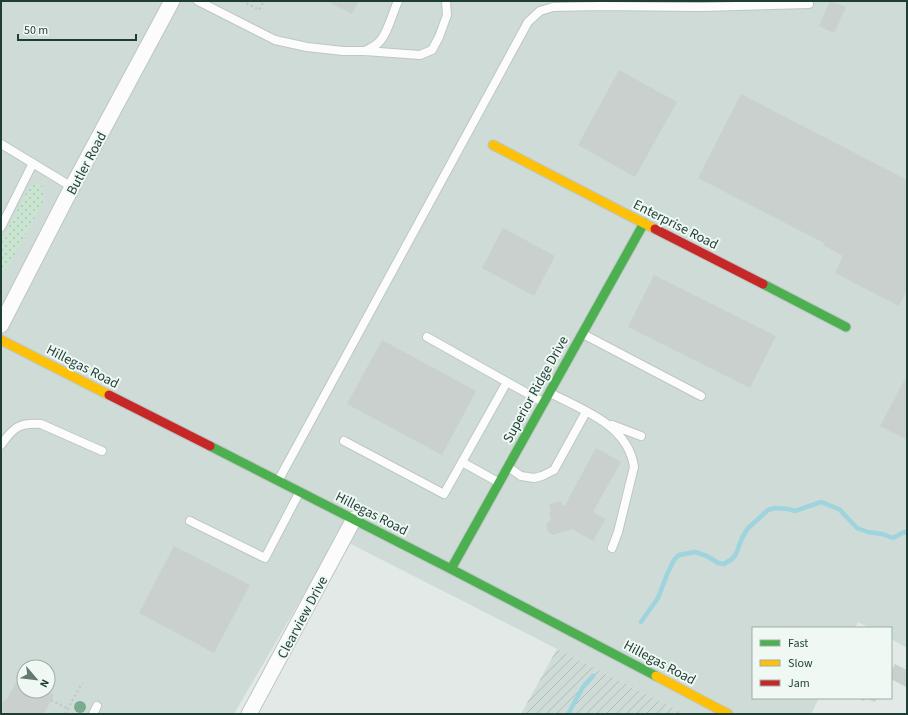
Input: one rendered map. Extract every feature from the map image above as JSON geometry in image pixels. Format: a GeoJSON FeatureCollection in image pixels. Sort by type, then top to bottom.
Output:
{"type":"FeatureCollection","features":[{"type":"Feature","properties":{"kind":"main road","name":"Enterprise Road"},"geometry":{"type":"LineString","coordinates":[[493,146],[846,327]]}},
{"type":"Feature","properties":{"kind":"main road","name":"Superior Ridge Drive"},"geometry":{"type":"LineString","coordinates":[[451,569],[644,223]]}},
{"type":"Feature","properties":{"kind":"main road","name":"Hillegas Road"},"geometry":{"type":"LineString","coordinates":[[1,340],[278,482],[354,519],[728,714]]}},
{"type":"Feature","properties":{"kind":"street","name":"Butler Road"},"geometry":{"type":"LineString","coordinates":[[1,325],[72,187],[172,1]]}},
{"type":"Feature","properties":{"kind":"street","name":"Clearview Drive"},"geometry":{"type":"LineString","coordinates":[[249,714],[354,519]]}},
{"type":"Feature","properties":{"kind":"lane"},"geometry":{"type":"LineString","coordinates":[[198,1],[275,40],[307,47],[343,52],[365,51],[420,55],[432,50],[439,37],[447,15],[446,1]]}},
{"type":"Feature","properties":{"kind":"lane"},"geometry":{"type":"LineString","coordinates":[[365,51],[380,42],[386,33],[398,1]]}},
{"type":"Feature","properties":{"kind":"lane"},"geometry":{"type":"LineString","coordinates":[[278,482],[528,22],[534,16],[540,11],[553,7],[701,7],[809,4]]}},
{"type":"Feature","properties":{"kind":"lane"},"geometry":{"type":"LineString","coordinates":[[1,144],[72,187]]}},
{"type":"Feature","properties":{"kind":"lane"},"geometry":{"type":"LineString","coordinates":[[1,226],[33,163]]}},
{"type":"Feature","properties":{"kind":"lane"},"geometry":{"type":"LineString","coordinates":[[582,334],[701,396]]}},
{"type":"Feature","properties":{"kind":"lane"},"geometry":{"type":"LineString","coordinates":[[426,337],[544,402]]}},
{"type":"Feature","properties":{"kind":"lane"},"geometry":{"type":"LineString","coordinates":[[344,441],[444,494],[507,382]]}},
{"type":"Feature","properties":{"kind":"lane"},"geometry":{"type":"LineString","coordinates":[[549,393],[601,420],[641,436]]}},
{"type":"Feature","properties":{"kind":"lane"},"geometry":{"type":"LineString","coordinates":[[508,467],[522,476],[534,478],[554,470],[586,412]]}},
{"type":"Feature","properties":{"kind":"lane"},"geometry":{"type":"LineString","coordinates":[[601,420],[622,438],[628,448],[634,466],[618,532],[612,548]]}},
{"type":"Feature","properties":{"kind":"lane"},"geometry":{"type":"LineString","coordinates":[[1,445],[17,426],[30,423],[41,424],[102,451]]}},
{"type":"Feature","properties":{"kind":"lane"},"geometry":{"type":"LineString","coordinates":[[462,462],[499,483]]}},
{"type":"Feature","properties":{"kind":"lane"},"geometry":{"type":"LineString","coordinates":[[190,521],[265,558],[300,492]]}},
{"type":"Feature","properties":{"kind":"lane"},"geometry":{"type":"LineString","coordinates":[[93,714],[97,706]]}},
{"type":"Feature","properties":{"kind":"path"},"geometry":{"type":"LineString","coordinates":[[242,1],[259,10],[264,1]]}},
{"type":"Feature","properties":{"kind":"path"},"geometry":{"type":"LineString","coordinates":[[65,714],[82,683]]}},
{"type":"Feature","properties":{"kind":"path"},"geometry":{"type":"LineString","coordinates":[[51,700],[68,709]]}},
{"type":"Feature","properties":{"kind":"shaded area"},"geometry":{"type":"Polygon","coordinates":[[[1,1],[907,1],[907,648],[892,640],[892,627],[867,627],[858,622],[856,627],[752,627],[752,699],[818,699],[811,714],[685,714],[337,537],[234,714],[1,714],[1,1]]]}},
{"type":"Feature","properties":{"kind":"shaded area"},"geometry":{"type":"Polygon","coordinates":[[[557,649],[685,714],[521,714],[557,649]]]}},
{"type":"Feature","properties":{"kind":"green space"},"geometry":{"type":"Polygon","coordinates":[[[35,183],[41,185],[44,189],[43,201],[11,263],[1,275],[1,242],[30,186],[35,183]]]}},
{"type":"Feature","properties":{"kind":"building"},"geometry":{"type":"Polygon","coordinates":[[[327,1],[359,1],[352,14],[327,1]]]}},
{"type":"Feature","properties":{"kind":"building"},"geometry":{"type":"Polygon","coordinates":[[[830,1],[846,7],[834,33],[819,26],[830,1]]]}},
{"type":"Feature","properties":{"kind":"building"},"geometry":{"type":"Polygon","coordinates":[[[619,70],[677,102],[635,177],[578,145],[619,70]]]}},
{"type":"Feature","properties":{"kind":"building"},"geometry":{"type":"Polygon","coordinates":[[[741,94],[907,180],[907,290],[899,306],[835,273],[843,256],[823,245],[824,243],[698,178],[741,94]]]}},
{"type":"Feature","properties":{"kind":"building"},"geometry":{"type":"Polygon","coordinates":[[[503,228],[555,256],[534,296],[482,268],[503,228]]]}},
{"type":"Feature","properties":{"kind":"building"},"geometry":{"type":"Polygon","coordinates":[[[654,275],[776,336],[750,388],[628,327],[654,275]]]}},
{"type":"Feature","properties":{"kind":"building"},"geometry":{"type":"Polygon","coordinates":[[[382,340],[476,391],[442,455],[347,404],[382,340]]]}},
{"type":"Feature","properties":{"kind":"building"},"geometry":{"type":"Polygon","coordinates":[[[907,375],[907,440],[880,426],[907,375]]]}},
{"type":"Feature","properties":{"kind":"building"},"geometry":{"type":"Polygon","coordinates":[[[596,448],[621,462],[593,512],[606,519],[593,541],[572,529],[553,535],[548,532],[546,525],[551,520],[549,504],[561,501],[562,506],[565,505],[596,448]]]}},
{"type":"Feature","properties":{"kind":"building"},"geometry":{"type":"Polygon","coordinates":[[[174,546],[250,585],[214,653],[139,613],[174,546]]]}},
{"type":"Feature","properties":{"kind":"building"},"geometry":{"type":"Polygon","coordinates":[[[895,664],[907,670],[906,687],[892,680],[892,669],[895,664]]]}},
{"type":"Feature","properties":{"kind":"building"},"geometry":{"type":"Polygon","coordinates":[[[16,683],[16,699],[52,699],[44,714],[1,714],[3,707],[2,704],[4,700],[7,699],[16,683]]]}},
{"type":"Feature","properties":{"kind":"building"},"geometry":{"type":"Polygon","coordinates":[[[868,699],[876,699],[875,702],[868,699]]]}},
{"type":"Feature","properties":{"kind":"waterway"},"geometry":{"type":"LineString","coordinates":[[641,622],[658,598],[668,572],[674,560],[679,555],[695,552],[707,556],[718,563],[724,564],[732,559],[736,554],[742,538],[748,528],[768,510],[775,508],[795,511],[821,502],[839,509],[857,528],[868,532],[882,534],[893,538],[904,532],[907,533]]}},
{"type":"Feature","properties":{"kind":"waterway"},"geometry":{"type":"LineString","coordinates":[[568,714],[583,687],[593,676]]}},
{"type":"Feature","properties":{"kind":"traffic: fast"},"geometry":{"type":"LineString","coordinates":[[451,569],[644,223]]}},
{"type":"Feature","properties":{"kind":"traffic: fast"},"geometry":{"type":"LineString","coordinates":[[763,284],[846,327]]}},
{"type":"Feature","properties":{"kind":"traffic: fast"},"geometry":{"type":"LineString","coordinates":[[210,446],[656,676]]}},
{"type":"Feature","properties":{"kind":"traffic: slow"},"geometry":{"type":"LineString","coordinates":[[493,145],[655,229]]}},
{"type":"Feature","properties":{"kind":"traffic: slow"},"geometry":{"type":"LineString","coordinates":[[1,340],[109,395]]}},
{"type":"Feature","properties":{"kind":"traffic: slow"},"geometry":{"type":"LineString","coordinates":[[656,676],[728,714]]}},
{"type":"Feature","properties":{"kind":"traffic: jam"},"geometry":{"type":"LineString","coordinates":[[655,229],[763,284]]}},
{"type":"Feature","properties":{"kind":"traffic: jam"},"geometry":{"type":"LineString","coordinates":[[109,395],[210,446]]}}]}
